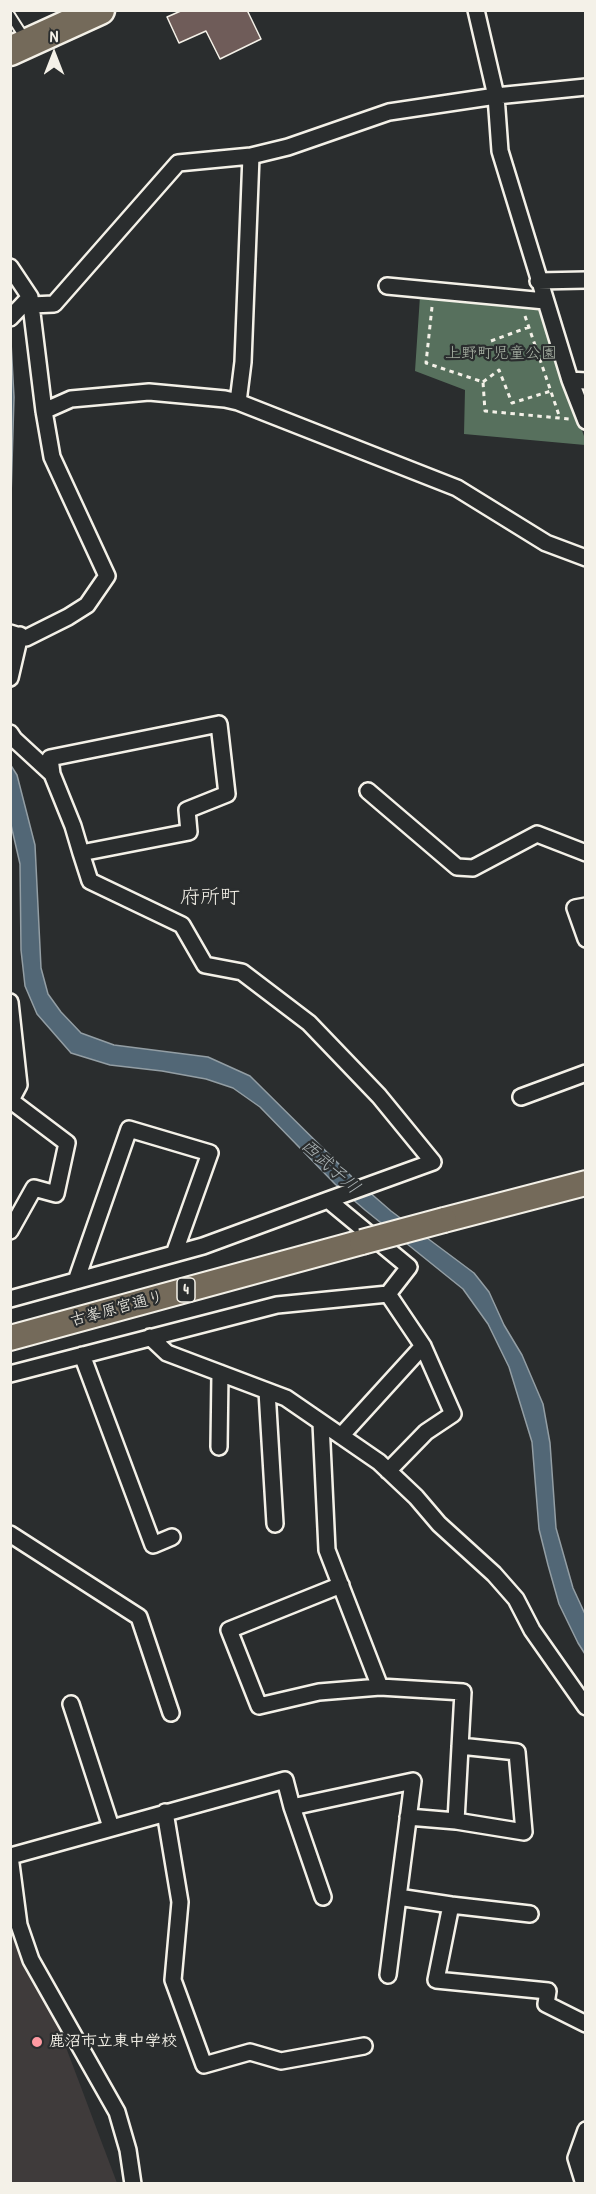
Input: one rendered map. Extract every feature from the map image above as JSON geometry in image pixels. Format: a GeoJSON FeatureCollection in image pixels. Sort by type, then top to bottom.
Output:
{"type":"FeatureCollection","features":[{"type":"Feature","properties":{"kind":"highway"},"geometry":{"type":"LineString","coordinates":[[19,47],[100,10]]}},
{"type":"Feature","properties":{"kind":"main road","name":"古峯原宮通り"},"geometry":{"type":"LineString","coordinates":[[10,1338],[585,1184]]}},
{"type":"Feature","properties":{"kind":"street"},"geometry":{"type":"LineString","coordinates":[[476,10],[496,96],[500,151],[581,420]]}},
{"type":"Feature","properties":{"kind":"street"},"geometry":{"type":"LineString","coordinates":[[10,318],[31,301],[54,304],[178,163],[251,156],[288,147],[389,112],[496,96],[585,87]]}},
{"type":"Feature","properties":{"kind":"street"},"geometry":{"type":"LineString","coordinates":[[238,402],[243,362],[251,156]]}},
{"type":"Feature","properties":{"kind":"street"},"geometry":{"type":"LineString","coordinates":[[10,267],[31,301],[52,457],[107,576],[87,605],[26,638],[15,634],[10,678]]}},
{"type":"Feature","properties":{"kind":"street"},"geometry":{"type":"LineString","coordinates":[[538,281],[585,280]]}},
{"type":"Feature","properties":{"kind":"street"},"geometry":{"type":"LineString","coordinates":[[387,286],[544,301]]}},
{"type":"Feature","properties":{"kind":"street"},"geometry":{"type":"LineString","coordinates":[[570,380],[585,381]]}},
{"type":"Feature","properties":{"kind":"street"},"geometry":{"type":"LineString","coordinates":[[44,411],[71,399],[149,392],[238,402],[457,488],[546,543],[585,558]]}},
{"type":"Feature","properties":{"kind":"street"},"geometry":{"type":"LineString","coordinates":[[10,1299],[203,1246],[433,1162],[379,1096],[309,1023],[242,972],[205,966],[182,926],[90,881],[52,774],[50,758],[219,724],[227,794],[187,810],[189,832],[81,853]]}},
{"type":"Feature","properties":{"kind":"street"},"geometry":{"type":"LineString","coordinates":[[10,732],[14,739],[52,774]]}},
{"type":"Feature","properties":{"kind":"street"},"geometry":{"type":"LineString","coordinates":[[368,791],[457,867],[473,868],[537,834],[585,853]]}},
{"type":"Feature","properties":{"kind":"street"},"geometry":{"type":"LineString","coordinates":[[585,906],[575,908],[585,939]]}},
{"type":"Feature","properties":{"kind":"street"},"geometry":{"type":"LineString","coordinates":[[10,1002],[20,1085],[11,1100],[67,1143],[56,1194],[34,1188],[10,1231]]}},
{"type":"Feature","properties":{"kind":"street"},"geometry":{"type":"LineString","coordinates":[[521,1097],[585,1073]]}},
{"type":"Feature","properties":{"kind":"street"},"geometry":{"type":"LineString","coordinates":[[76,1281],[129,1129],[210,1153],[174,1254]]}},
{"type":"Feature","properties":{"kind":"street"},"geometry":{"type":"LineString","coordinates":[[10,1374],[277,1305],[388,1294],[409,1267],[328,1200]]}},
{"type":"Feature","properties":{"kind":"street"},"geometry":{"type":"LineString","coordinates":[[388,1294],[423,1346],[453,1414],[426,1432],[388,1471]]}},
{"type":"Feature","properties":{"kind":"street"},"geometry":{"type":"LineString","coordinates":[[150,1337],[167,1353],[286,1398],[379,1462],[416,1497],[439,1524],[494,1574],[516,1599],[532,1630],[585,1707]]}},
{"type":"Feature","properties":{"kind":"street"},"geometry":{"type":"LineString","coordinates":[[340,1436],[423,1346]]}},
{"type":"Feature","properties":{"kind":"street"},"geometry":{"type":"LineString","coordinates":[[82,1355],[153,1545],[172,1537]]}},
{"type":"Feature","properties":{"kind":"street"},"geometry":{"type":"LineString","coordinates":[[219,1447],[220,1373]]}},
{"type":"Feature","properties":{"kind":"street"},"geometry":{"type":"LineString","coordinates":[[267,1391],[275,1524]]}},
{"type":"Feature","properties":{"kind":"street"},"geometry":{"type":"LineString","coordinates":[[321,1423],[327,1550],[380,1686]]}},
{"type":"Feature","properties":{"kind":"street"},"geometry":{"type":"LineString","coordinates":[[10,1534],[139,1617],[171,1713]]}},
{"type":"Feature","properties":{"kind":"street"},"geometry":{"type":"LineString","coordinates":[[341,1586],[229,1630],[259,1706],[319,1692],[380,1686],[463,1692],[456,1821]]}},
{"type":"Feature","properties":{"kind":"street"},"geometry":{"type":"LineString","coordinates":[[71,1704],[111,1827]]}},
{"type":"Feature","properties":{"kind":"street"},"geometry":{"type":"LineString","coordinates":[[408,1817],[456,1821],[524,1832],[517,1752],[460,1746]]}},
{"type":"Feature","properties":{"kind":"street"},"geometry":{"type":"LineString","coordinates":[[133,2184],[128,2150],[117,2112],[31,1960],[20,1925],[10,1856],[285,1780],[292,1808],[323,1897]]}},
{"type":"Feature","properties":{"kind":"street"},"geometry":{"type":"LineString","coordinates":[[292,1808],[413,1781],[388,1975]]}},
{"type":"Feature","properties":{"kind":"street"},"geometry":{"type":"LineString","coordinates":[[165,1812],[180,1902],[173,1980],[204,2065],[250,2052],[281,2061],[364,2046]]}},
{"type":"Feature","properties":{"kind":"street"},"geometry":{"type":"LineString","coordinates":[[398,1897],[530,1914]]}},
{"type":"Feature","properties":{"kind":"street"},"geometry":{"type":"LineString","coordinates":[[451,1905],[436,1980],[548,1990],[546,2004],[585,2024]]}},
{"type":"Feature","properties":{"kind":"street"},"geometry":{"type":"LineString","coordinates":[[584,2184],[576,2158],[585,2130]]}},
{"type":"Feature","properties":{"kind":"lane"},"geometry":{"type":"LineString","coordinates":[[10,15],[19,47]]}},
{"type":"Feature","properties":{"kind":"path"},"geometry":{"type":"LineString","coordinates":[[443,308],[431,307],[426,363],[483,382]]}},
{"type":"Feature","properties":{"kind":"path"},"geometry":{"type":"LineString","coordinates":[[525,315],[560,418]]}},
{"type":"Feature","properties":{"kind":"path"},"geometry":{"type":"LineString","coordinates":[[490,341],[529,327]]}},
{"type":"Feature","properties":{"kind":"path"},"geometry":{"type":"LineString","coordinates":[[483,382],[499,370],[512,403],[551,391]]}},
{"type":"Feature","properties":{"kind":"path"},"geometry":{"type":"LineString","coordinates":[[483,382],[485,411],[581,420]]}},
{"type":"Feature","properties":{"kind":"shaded area","name":"鹿沼市立東中学校"},"geometry":{"type":"Polygon","coordinates":[[[11,1901],[117,2183],[11,2183],[11,1901]]]}},
{"type":"Feature","properties":{"kind":"green space","name":"上野町児童公園"},"geometry":{"type":"Polygon","coordinates":[[[420,296],[524,304],[541,309],[585,439],[585,445],[464,434],[465,390],[415,371],[420,296]]]}},
{"type":"Feature","properties":{"kind":"water"},"geometry":{"type":"Polygon","coordinates":[[[11,342],[14,397],[11,497],[11,342]]]}},
{"type":"Feature","properties":{"kind":"water","name":"西武子川"},"geometry":{"type":"Polygon","coordinates":[[[10,764],[17,775],[35,845],[41,968],[48,994],[61,1012],[81,1033],[114,1045],[208,1057],[250,1076],[353,1178],[391,1211],[474,1273],[489,1292],[504,1325],[522,1355],[543,1404],[550,1443],[556,1528],[573,1588],[585,1614],[585,1654],[559,1604],[548,1565],[539,1529],[532,1442],[509,1367],[488,1324],[463,1289],[335,1184],[260,1107],[233,1088],[206,1079],[110,1065],[71,1053],[37,1014],[25,986],[21,950],[20,864],[11,825],[10,764]]]}},
{"type":"Feature","properties":{"kind":"building"},"geometry":{"type":"Polygon","coordinates":[[[183,10],[247,10],[261,39],[220,59],[206,31],[179,43],[167,17],[183,10]]]}},
{"type":"Feature","properties":{"kind":"place","name":"鹿沼市立東中学校"},"geometry":{"type":"Point","coordinates":[37,2042]}},
{"type":"Feature","properties":{"kind":"district","name":"府所町"},"geometry":{"type":"Point","coordinates":[210,898]}}]}
